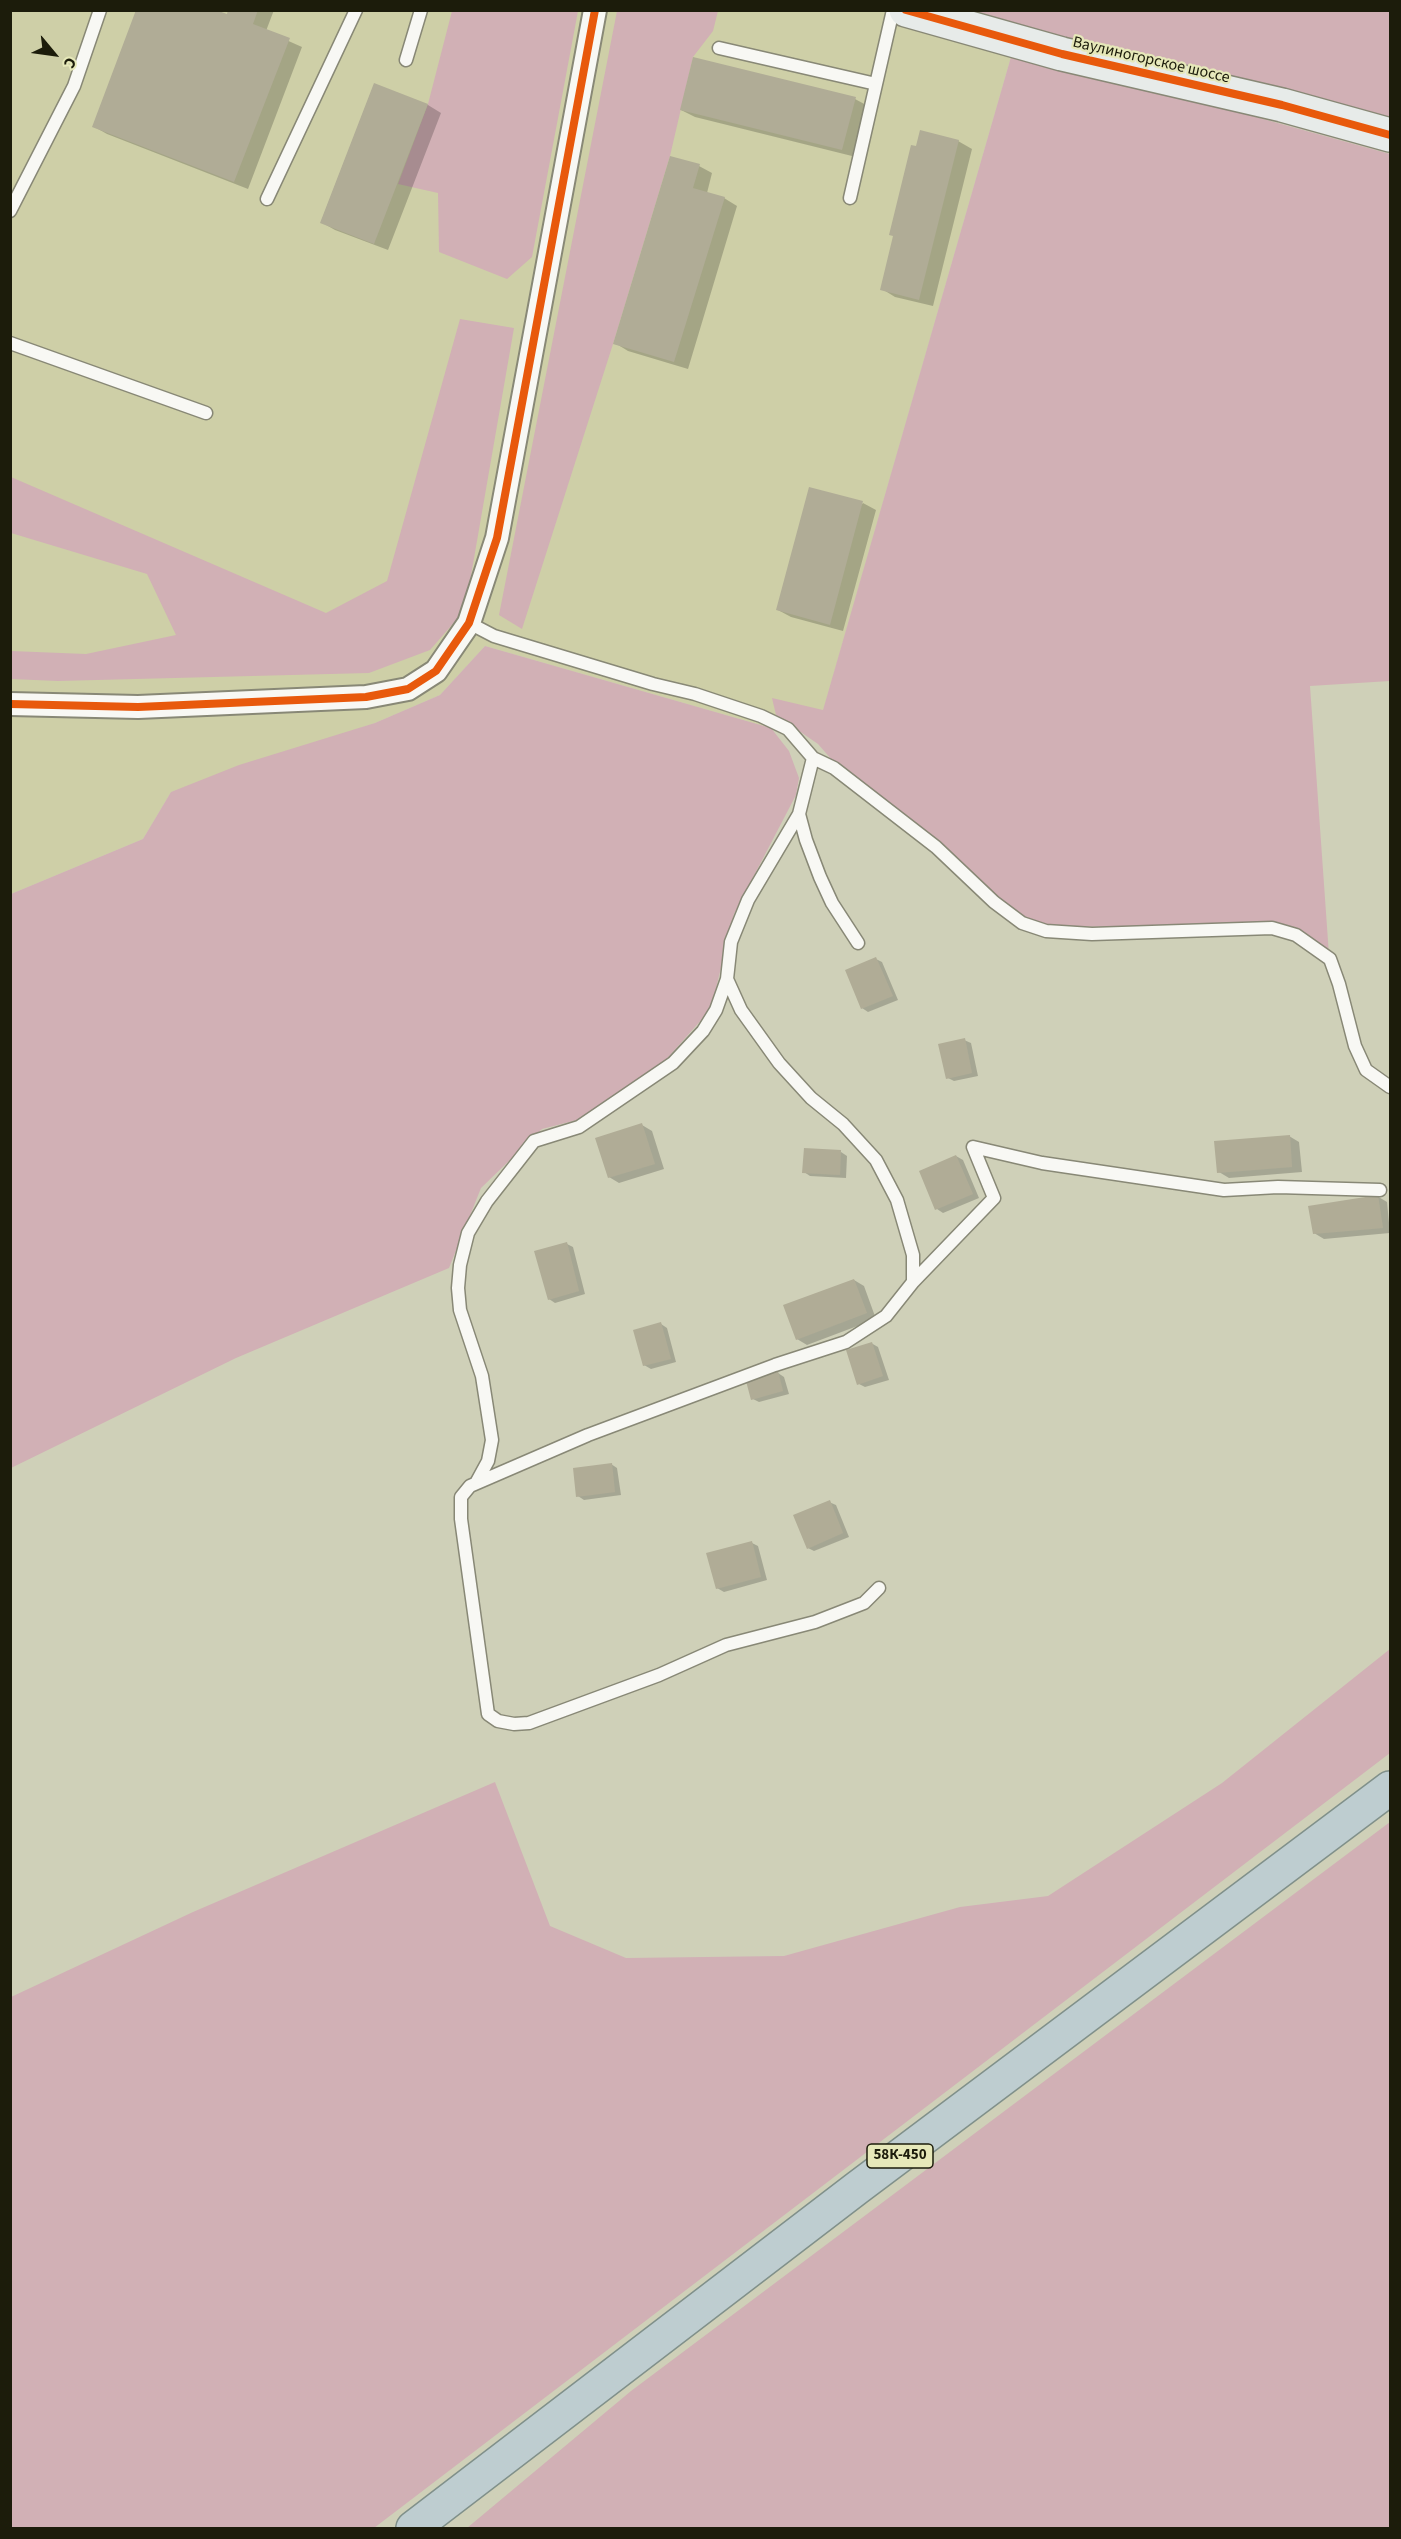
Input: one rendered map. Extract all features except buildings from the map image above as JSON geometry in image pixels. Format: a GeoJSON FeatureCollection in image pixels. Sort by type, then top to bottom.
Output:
{"type":"FeatureCollection","features":[{"type":"Feature","properties":{"kind":"highway","name":"58К-450"},"geometry":{"type":"LineString","coordinates":[[413,2529],[857,2188],[1390,1788]]}},
{"type":"Feature","properties":{"kind":"street"},"geometry":{"type":"LineString","coordinates":[[10,704],[138,707],[366,698],[408,689],[436,671],[470,623],[497,538],[595,10]]}},
{"type":"Feature","properties":{"kind":"street","name":"Ваулиногорское шоссе"},"geometry":{"type":"LineString","coordinates":[[906,10],[1062,54],[1282,105],[1390,135]]}},
{"type":"Feature","properties":{"kind":"lane"},"geometry":{"type":"LineString","coordinates":[[10,211],[74,86],[100,10]]}},
{"type":"Feature","properties":{"kind":"lane"},"geometry":{"type":"LineString","coordinates":[[267,199],[356,10]]}},
{"type":"Feature","properties":{"kind":"lane"},"geometry":{"type":"LineString","coordinates":[[406,60],[421,10]]}},
{"type":"Feature","properties":{"kind":"lane"},"geometry":{"type":"LineString","coordinates":[[850,198],[892,10]]}},
{"type":"Feature","properties":{"kind":"lane"},"geometry":{"type":"LineString","coordinates":[[719,48],[876,84]]}},
{"type":"Feature","properties":{"kind":"lane"},"geometry":{"type":"LineString","coordinates":[[10,343],[206,413]]}},
{"type":"Feature","properties":{"kind":"lane"},"geometry":{"type":"LineString","coordinates":[[470,623],[494,636],[653,684],[694,694],[761,716],[788,729],[813,758],[834,768],[936,847],[994,902],[1022,923],[1046,931],[1092,934],[1272,928],[1296,935],[1330,959],[1339,984],[1354,1046],[1366,1070],[1390,1087]]}},
{"type":"Feature","properties":{"kind":"lane"},"geometry":{"type":"LineString","coordinates":[[476,1484],[488,1461],[492,1440],[482,1376],[460,1310],[458,1288],[460,1264],[468,1233],[487,1201],[534,1142],[579,1127],[673,1063],[703,1031],[716,1010],[728,979],[732,942],[748,900],[799,814],[813,758]]}},
{"type":"Feature","properties":{"kind":"lane"},"geometry":{"type":"LineString","coordinates":[[799,814],[806,840],[832,903],[858,943]]}},
{"type":"Feature","properties":{"kind":"lane"},"geometry":{"type":"LineString","coordinates":[[728,979],[741,1010],[779,1062],[811,1098],[843,1124],[876,1160],[897,1200],[913,1255],[913,1282]]}},
{"type":"Feature","properties":{"kind":"lane"},"geometry":{"type":"LineString","coordinates":[[879,1588],[864,1603],[815,1622],[726,1645],[659,1675],[529,1723],[514,1724],[498,1721],[488,1714],[461,1519],[461,1497],[470,1486],[588,1435],[775,1365],[846,1342],[886,1316],[913,1282],[994,1198],[974,1147],[1042,1163],[1224,1190],[1278,1188],[1380,1190]]}},
{"type":"Feature","properties":{"kind":"shaded area"},"geometry":{"type":"Polygon","coordinates":[[[935,10],[1013,50],[823,711],[773,699],[776,715],[771,728],[485,646],[440,695],[375,723],[171,792],[143,839],[11,894],[11,11],[935,10]]]}},
{"type":"Feature","properties":{"kind":"shaded area"},"geometry":{"type":"Polygon","coordinates":[[[452,11],[578,11],[532,257],[507,279],[439,252],[438,193],[398,184],[428,104],[452,11]]]}},
{"type":"Feature","properties":{"kind":"shaded area"},"geometry":{"type":"Polygon","coordinates":[[[617,11],[718,11],[713,31],[693,57],[670,156],[522,629],[499,615],[617,11]]]}},
{"type":"Feature","properties":{"kind":"shaded area"},"geometry":{"type":"Polygon","coordinates":[[[935,11],[1390,11],[1390,121],[935,11]]]}},
{"type":"Feature","properties":{"kind":"shaded area"},"geometry":{"type":"Polygon","coordinates":[[[1013,50],[1390,154],[1390,681],[1310,686],[1329,955],[1294,929],[1038,926],[1000,902],[839,768],[818,744],[776,715],[772,698],[823,710],[1013,50]]]}},
{"type":"Feature","properties":{"kind":"shaded area"},"geometry":{"type":"Polygon","coordinates":[[[460,319],[514,328],[465,610],[430,650],[369,673],[58,681],[11,679],[11,651],[86,654],[176,635],[147,574],[11,533],[11,477],[326,613],[387,581],[460,319]]]}},
{"type":"Feature","properties":{"kind":"shaded area"},"geometry":{"type":"Polygon","coordinates":[[[485,646],[771,728],[789,751],[799,778],[796,795],[734,914],[711,1009],[655,1072],[577,1120],[542,1129],[481,1188],[449,1268],[236,1358],[11,1468],[11,894],[143,839],[171,792],[239,765],[375,723],[440,695],[485,646]]]}},
{"type":"Feature","properties":{"kind":"shaded area"},"geometry":{"type":"Polygon","coordinates":[[[1390,1649],[1390,1753],[374,2528],[11,2528],[11,1997],[193,1912],[495,1782],[550,1926],[626,1958],[784,1956],[960,1907],[1048,1896],[1222,1783],[1390,1649]]]}},
{"type":"Feature","properties":{"kind":"shaded area"},"geometry":{"type":"Polygon","coordinates":[[[1390,1822],[1390,2528],[467,2528],[631,2391],[1390,1822]]]}},
{"type":"Feature","properties":{"kind":"cycle path"},"geometry":{"type":"LineString","coordinates":[[10,704],[138,707],[366,697],[408,689],[436,671],[469,623],[497,538],[595,10]]}},
{"type":"Feature","properties":{"kind":"cycle path"},"geometry":{"type":"LineString","coordinates":[[906,10],[1062,54],[1282,105],[1390,135]]}}]}
